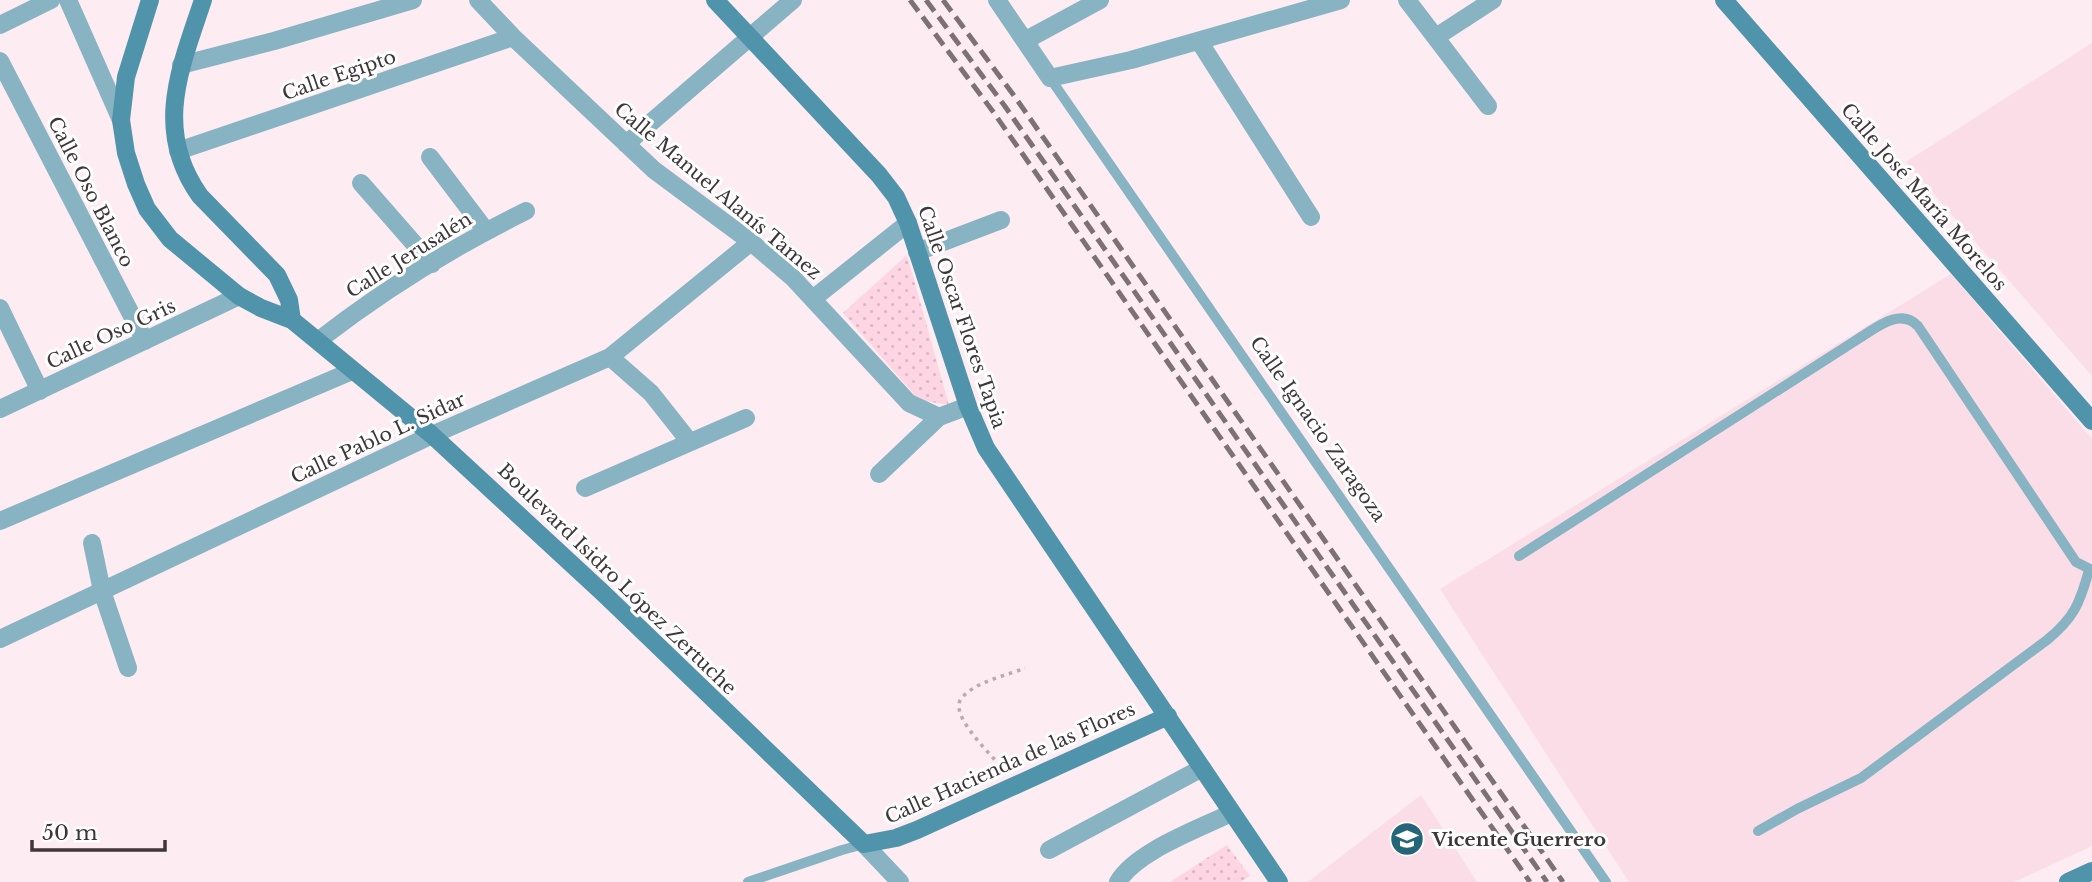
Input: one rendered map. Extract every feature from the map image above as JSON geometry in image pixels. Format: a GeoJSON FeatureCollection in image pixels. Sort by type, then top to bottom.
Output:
{"type":"FeatureCollection","features":[{"type":"Feature","properties":{"kind":"street"},"geometry":{"type":"LineString","coordinates":[[0,25],[51,0]]}},
{"type":"Feature","properties":{"kind":"street"},"geometry":{"type":"LineString","coordinates":[[68,0],[121,120]]}},
{"type":"Feature","properties":{"kind":"street","name":"Boulevard Isidro López Zertuche"},"geometry":{"type":"LineString","coordinates":[[150,0],[125,77],[121,120],[136,184],[147,209],[158,225],[187,256],[239,296],[292,320],[432,435],[603,593],[900,882]]}},
{"type":"Feature","properties":{"kind":"street"},"geometry":{"type":"LineString","coordinates":[[203,0],[181,65],[173,102],[178,151],[190,182],[200,197],[277,275],[289,300],[292,320]]}},
{"type":"Feature","properties":{"kind":"street"},"geometry":{"type":"LineString","coordinates":[[181,65],[413,0]]}},
{"type":"Feature","properties":{"kind":"street","name":"Calle Manuel Alanís Tamez"},"geometry":{"type":"LineString","coordinates":[[478,0],[513,37],[626,144],[689,197],[751,242],[814,298],[909,403],[939,417]]}},
{"type":"Feature","properties":{"kind":"street","name":"Calle Oscar Flores Tapia"},"geometry":{"type":"LineString","coordinates":[[715,0],[879,175],[896,197],[908,223],[968,406],[986,448],[1279,882]]}},
{"type":"Feature","properties":{"kind":"street"},"geometry":{"type":"LineString","coordinates":[[626,144],[793,0]]}},
{"type":"Feature","properties":{"kind":"street","name":"Calle Ignacio Zaragoza"},"geometry":{"type":"LineString","coordinates":[[997,0],[1050,78]]}},
{"type":"Feature","properties":{"kind":"street"},"geometry":{"type":"LineString","coordinates":[[1026,40],[1100,0]]}},
{"type":"Feature","properties":{"kind":"street"},"geometry":{"type":"LineString","coordinates":[[1050,78],[1199,41],[1341,0]]}},
{"type":"Feature","properties":{"kind":"street"},"geometry":{"type":"LineString","coordinates":[[1407,0],[1488,106]]}},
{"type":"Feature","properties":{"kind":"street"},"geometry":{"type":"LineString","coordinates":[[1436,37],[1493,0]]}},
{"type":"Feature","properties":{"kind":"street","name":"Calle José María Morelos"},"geometry":{"type":"LineString","coordinates":[[1724,0],[2092,421]]}},
{"type":"Feature","properties":{"kind":"street","name":"Calle Egipto"},"geometry":{"type":"LineString","coordinates":[[178,151],[513,37]]}},
{"type":"Feature","properties":{"kind":"street"},"geometry":{"type":"LineString","coordinates":[[1199,41],[1311,217]]}},
{"type":"Feature","properties":{"kind":"street","name":"Calle Oso Blanco"},"geometry":{"type":"LineString","coordinates":[[0,61],[145,341]]}},
{"type":"Feature","properties":{"kind":"street"},"geometry":{"type":"LineString","coordinates":[[430,157],[486,231]]}},
{"type":"Feature","properties":{"kind":"street"},"geometry":{"type":"LineString","coordinates":[[361,183],[432,264]]}},
{"type":"Feature","properties":{"kind":"street","name":"Calle Jerusalén"},"geometry":{"type":"LineString","coordinates":[[319,341],[344,321],[432,264],[486,231],[526,211]]}},
{"type":"Feature","properties":{"kind":"street"},"geometry":{"type":"LineString","coordinates":[[917,252],[1001,220]]}},
{"type":"Feature","properties":{"kind":"street"},"geometry":{"type":"LineString","coordinates":[[814,298],[908,223]]}},
{"type":"Feature","properties":{"kind":"street","name":"Calle Pablo L. Sidar"},"geometry":{"type":"LineString","coordinates":[[0,639],[432,435],[610,357],[751,242]]}},
{"type":"Feature","properties":{"kind":"street","name":"Calle Oso Gris"},"geometry":{"type":"LineString","coordinates":[[0,409],[239,296]]}},
{"type":"Feature","properties":{"kind":"street"},"geometry":{"type":"LineString","coordinates":[[0,308],[40,391]]}},
{"type":"Feature","properties":{"kind":"street"},"geometry":{"type":"LineString","coordinates":[[610,357],[651,393],[690,441]]}},
{"type":"Feature","properties":{"kind":"street"},"geometry":{"type":"LineString","coordinates":[[0,521],[352,370]]}},
{"type":"Feature","properties":{"kind":"street"},"geometry":{"type":"LineString","coordinates":[[879,474],[939,417],[968,406]]}},
{"type":"Feature","properties":{"kind":"street"},"geometry":{"type":"LineString","coordinates":[[586,488],[746,418]]}},
{"type":"Feature","properties":{"kind":"street"},"geometry":{"type":"LineString","coordinates":[[92,543],[102,591],[128,668]]}},
{"type":"Feature","properties":{"kind":"street","name":"Calle Hacienda de las Flores"},"geometry":{"type":"LineString","coordinates":[[864,845],[917,830],[1168,716]]}},
{"type":"Feature","properties":{"kind":"street"},"geometry":{"type":"LineString","coordinates":[[1049,850],[1202,768]]}},
{"type":"Feature","properties":{"kind":"street"},"geometry":{"type":"LineString","coordinates":[[1118,882],[1123,873],[1146,855],[1231,813]]}},
{"type":"Feature","properties":{"kind":"street"},"geometry":{"type":"LineString","coordinates":[[2068,882],[2092,871]]}},
{"type":"Feature","properties":{"kind":"lane","name":"Calle Ignacio Zaragoza"},"geometry":{"type":"LineString","coordinates":[[1050,78],[1606,882]]}},
{"type":"Feature","properties":{"kind":"lane"},"geometry":{"type":"LineString","coordinates":[[1519,556],[1858,339],[1890,320],[1899,317],[1912,320],[2077,562],[2091,570],[2074,614],[2047,640],[1861,778],[1758,831]]}},
{"type":"Feature","properties":{"kind":"lane","name":"Calle Hacienda de las Flores"},"geometry":{"type":"LineString","coordinates":[[747,882],[864,845]]}},
{"type":"Feature","properties":{"kind":"path"},"geometry":{"type":"LineString","coordinates":[[1017,785],[972,732],[960,715],[959,705],[970,690],[1025,668]]}},
{"type":"Feature","properties":{"kind":"shaded area"},"geometry":{"type":"Polygon","coordinates":[[[2092,43],[2092,376],[1906,162],[2092,43]]]}},
{"type":"Feature","properties":{"kind":"shaded area"},"geometry":{"type":"Polygon","coordinates":[[[907,255],[949,405],[919,400],[843,313],[907,255]]]}},
{"type":"Feature","properties":{"kind":"shaded area"},"geometry":{"type":"Polygon","coordinates":[[[1951,274],[2092,439],[2092,846],[2014,882],[1629,882],[1440,589],[1951,274]]]}},
{"type":"Feature","properties":{"kind":"shaded area","name":"Vicente Guerrero"},"geometry":{"type":"Polygon","coordinates":[[[1421,795],[1477,882],[1308,882],[1421,795]]]}},
{"type":"Feature","properties":{"kind":"shaded area"},"geometry":{"type":"Polygon","coordinates":[[[1227,845],[1250,876],[1240,882],[1170,882],[1227,845]]]}},
{"type":"Feature","properties":{"kind":"railway"},"geometry":{"type":"LineString","coordinates":[[910,0],[994,113],[1530,882]]}},
{"type":"Feature","properties":{"kind":"railway"},"geometry":{"type":"LineString","coordinates":[[926,0],[1004,105],[1547,882]]}},
{"type":"Feature","properties":{"kind":"railway"},"geometry":{"type":"LineString","coordinates":[[943,0],[1015,97],[1563,882]]}},
{"type":"Feature","properties":{"kind":"place","name":"Vicente Guerrero"},"geometry":{"type":"Point","coordinates":[1407,839]}}]}
